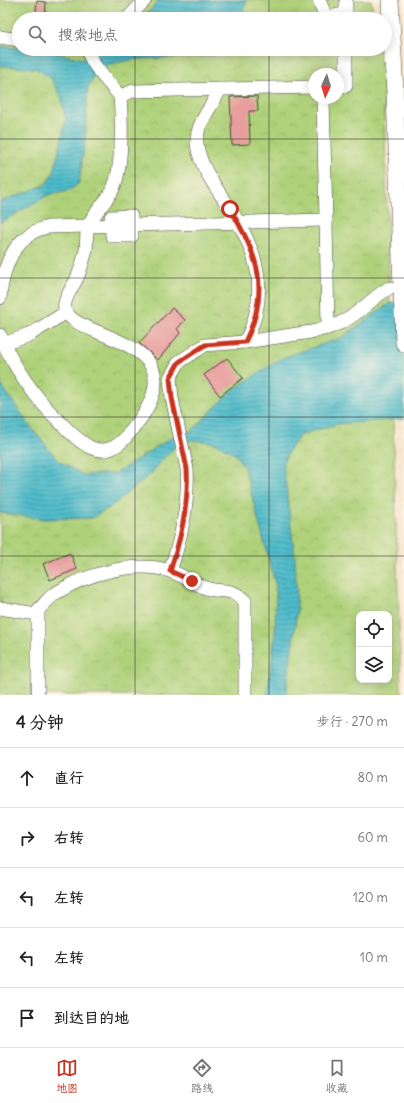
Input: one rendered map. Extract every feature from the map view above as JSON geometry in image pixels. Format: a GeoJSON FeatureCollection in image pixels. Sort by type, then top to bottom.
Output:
{"type":"FeatureCollection","features":[{"type":"Feature","properties":{"kind":"main road"},"geometry":{"type":"LineString","coordinates":[[390,0],[391,12]]}},
{"type":"Feature","properties":{"kind":"main road"},"geometry":{"type":"LineString","coordinates":[[392,36],[404,343]]}},
{"type":"Feature","properties":{"kind":"lane"},"geometry":{"type":"LineString","coordinates":[[134,12],[145,0]]}},
{"type":"Feature","properties":{"kind":"lane"},"geometry":{"type":"LineString","coordinates":[[319,0],[324,12]]}},
{"type":"Feature","properties":{"kind":"lane"},"geometry":{"type":"LineString","coordinates":[[0,37],[12,39]]}},
{"type":"Feature","properties":{"kind":"lane"},"geometry":{"type":"LineString","coordinates":[[65,313],[29,335],[2,340],[32,388],[54,416],[87,447],[96,451],[110,448],[124,439],[147,412],[154,394],[156,380],[154,371],[144,358],[130,347],[112,337],[71,320],[65,313],[65,303],[82,265],[88,227],[113,189],[117,174],[122,120],[120,96],[106,79],[91,56]]}},
{"type":"Feature","properties":{"kind":"lane"},"geometry":{"type":"LineString","coordinates":[[344,86],[346,86],[346,56]]}},
{"type":"Feature","properties":{"kind":"lane"},"geometry":{"type":"LineString","coordinates":[[120,96],[133,91],[308,87]]}},
{"type":"Feature","properties":{"kind":"lane"},"geometry":{"type":"LineString","coordinates":[[220,89],[198,132],[197,144],[208,174],[247,236],[256,261],[259,285],[258,308],[245,342]]}},
{"type":"Feature","properties":{"kind":"lane"},"geometry":{"type":"LineString","coordinates":[[323,104],[328,328]]}},
{"type":"Feature","properties":{"kind":"lane"},"geometry":{"type":"LineString","coordinates":[[0,298],[7,262],[17,246],[34,230],[48,227],[326,220]]}},
{"type":"Feature","properties":{"kind":"lane"},"geometry":{"type":"LineString","coordinates":[[170,571],[183,524],[187,486],[187,469],[182,452],[170,378],[179,362],[205,345],[245,342],[328,328],[345,321],[376,295],[389,288]]}},
{"type":"Feature","properties":{"kind":"lane"},"geometry":{"type":"LineString","coordinates":[[154,371],[174,371]]}},
{"type":"Feature","properties":{"kind":"lane"},"geometry":{"type":"LineString","coordinates":[[0,608],[34,612],[55,594],[75,584],[108,571],[144,566],[170,571],[209,589],[228,590],[238,593],[245,601],[245,695]]}},
{"type":"Feature","properties":{"kind":"lane"},"geometry":{"type":"LineString","coordinates":[[34,612],[38,624],[38,695]]}},
{"type":"Feature","properties":{"kind":"green space"},"geometry":{"type":"Polygon","coordinates":[[[0,0],[371,0],[373,12],[12,12],[12,56],[380,56],[383,74],[401,695],[0,695],[0,0]]]}},
{"type":"Feature","properties":{"kind":"water"},"geometry":{"type":"Polygon","coordinates":[[[159,0],[247,0],[243,12],[147,12],[151,10],[159,0]]]}},
{"type":"Feature","properties":{"kind":"water"},"geometry":{"type":"Polygon","coordinates":[[[0,46],[12,47],[12,56],[70,56],[83,59],[94,56],[213,56],[137,59],[109,64],[96,72],[88,87],[85,140],[79,183],[69,191],[48,195],[0,223],[0,202],[45,185],[54,172],[66,120],[61,96],[51,78],[35,68],[0,66],[0,46]]]}},
{"type":"Feature","properties":{"kind":"water"},"geometry":{"type":"Polygon","coordinates":[[[404,302],[404,419],[337,424],[300,435],[289,450],[283,463],[295,558],[297,610],[286,695],[267,695],[275,636],[276,586],[244,467],[235,454],[216,443],[192,440],[177,445],[160,462],[152,473],[112,506],[91,518],[44,519],[0,513],[0,383],[29,425],[58,460],[83,475],[116,473],[172,437],[192,431],[231,391],[282,358],[341,338],[390,303],[404,302]]]}},
{"type":"Feature","properties":{"kind":"building"},"geometry":{"type":"Polygon","coordinates":[[[37,1],[46,2],[45,12],[36,12],[37,1]]]}},
{"type":"Feature","properties":{"kind":"building"},"geometry":{"type":"Polygon","coordinates":[[[257,96],[258,111],[249,111],[250,144],[232,145],[230,97],[257,96]]]}},
{"type":"Feature","properties":{"kind":"building"},"geometry":{"type":"Polygon","coordinates":[[[172,308],[185,320],[177,329],[180,333],[158,360],[139,343],[172,308]]]}},
{"type":"Feature","properties":{"kind":"building"},"geometry":{"type":"Polygon","coordinates":[[[227,358],[243,378],[220,396],[204,375],[227,358]]]}},
{"type":"Feature","properties":{"kind":"building"},"geometry":{"type":"Polygon","coordinates":[[[70,553],[77,569],[50,580],[43,564],[70,553]]]}},
{"type":"Feature","properties":{"kind":"route"},"geometry":{"type":"LineString","coordinates":[[192,581],[170,571],[183,524],[188,479],[172,398],[170,378],[179,362],[205,345],[213,343],[245,342],[250,333],[258,308],[259,285],[256,261],[247,236],[230,209]]}}]}
